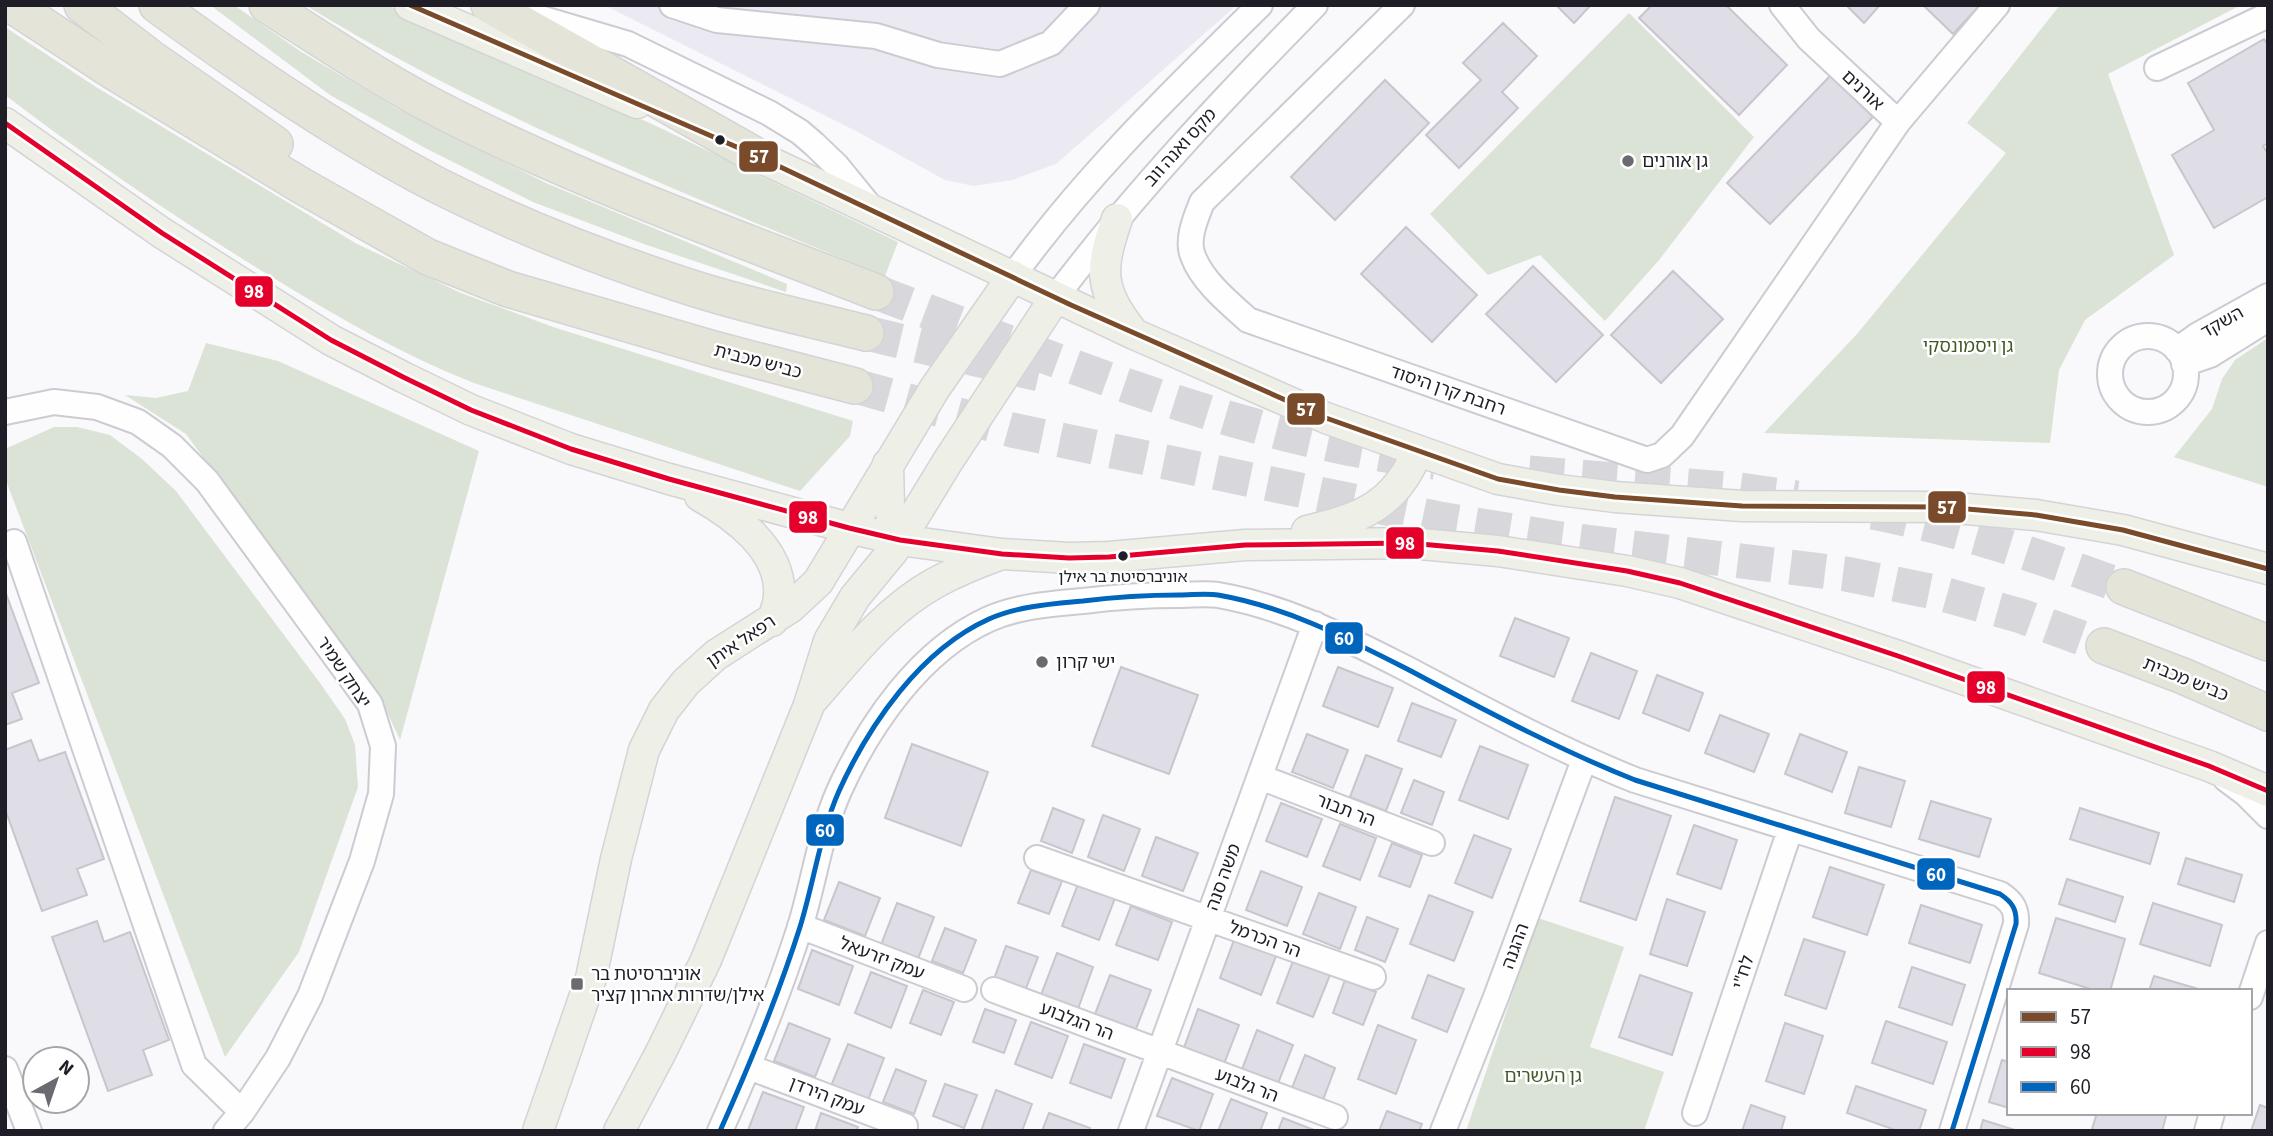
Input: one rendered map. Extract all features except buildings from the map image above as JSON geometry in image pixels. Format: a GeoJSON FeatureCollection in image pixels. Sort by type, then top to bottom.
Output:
{"type":"FeatureCollection","features":[{"type":"Feature","properties":{"kind":"highway"},"geometry":{"type":"LineString","coordinates":[[12,5],[137,87],[302,186],[428,257],[508,289],[662,334]]}},
{"type":"Feature","properties":{"kind":"highway"},"geometry":{"type":"LineString","coordinates":[[82,5],[162,66],[268,139],[411,224],[514,275],[662,334]]}},
{"type":"Feature","properties":{"kind":"highway"},"geometry":{"type":"LineString","coordinates":[[157,5],[265,81],[373,149],[497,213],[679,284],[866,332]]}},
{"type":"Feature","properties":{"kind":"highway"},"geometry":{"type":"LineString","coordinates":[[267,5],[453,117],[557,165],[876,292]]}},
{"type":"Feature","properties":{"kind":"highway"},"geometry":{"type":"LineString","coordinates":[[491,5],[755,155]]}},
{"type":"Feature","properties":{"kind":"highway","name":"כביש מכבית"},"geometry":{"type":"LineString","coordinates":[[662,334],[855,386]]}},
{"type":"Feature","properties":{"kind":"highway"},"geometry":{"type":"LineString","coordinates":[[2124,587],[2268,643]]}},
{"type":"Feature","properties":{"kind":"highway","name":"כביש מכבית"},"geometry":{"type":"LineString","coordinates":[[2104,646],[2183,676],[2268,713]]}},
{"type":"Feature","properties":{"kind":"main road"},"geometry":{"type":"LineString","coordinates":[[410,5],[755,155],[1055,298],[1326,418],[1497,479],[1559,491],[1742,506],[1944,507],[2036,515],[2123,530],[2268,569]]}},
{"type":"Feature","properties":{"kind":"main road"},"geometry":{"type":"LineString","coordinates":[[5,121],[162,233],[331,340],[403,377],[535,436],[669,479],[900,540],[1002,554],[1069,558],[1245,545],[1346,542],[1443,545],[1510,552],[1627,571],[1680,583],[1730,599],[2208,766],[2268,791]]}},
{"type":"Feature","properties":{"kind":"main road"},"geometry":{"type":"LineString","coordinates":[[1117,219],[1106,254],[1105,279],[1118,313],[1134,334]]}},
{"type":"Feature","properties":{"kind":"main road","name":"רפאל איתן"},"geometry":{"type":"LineString","coordinates":[[538,1131],[591,978],[616,859],[644,750],[664,710],[686,682],[716,655],[772,621],[818,582],[935,388],[1013,276]]}},
{"type":"Feature","properties":{"kind":"main road"},"geometry":{"type":"LineString","coordinates":[[619,1131],[706,960],[808,705],[822,659],[842,615],[886,561],[976,417],[1055,298]]}},
{"type":"Feature","properties":{"kind":"main road"},"geometry":{"type":"LineString","coordinates":[[1245,545],[1343,522],[1369,511],[1391,495],[1404,479],[1416,452]]}},
{"type":"Feature","properties":{"kind":"main road"},"geometry":{"type":"LineString","coordinates":[[888,464],[889,508],[900,540]]}},
{"type":"Feature","properties":{"kind":"main road"},"geometry":{"type":"LineString","coordinates":[[669,479],[734,519],[767,553],[774,568],[779,594],[772,621]]}},
{"type":"Feature","properties":{"kind":"main road"},"geometry":{"type":"LineString","coordinates":[[808,705],[864,642],[919,593],[968,567],[1002,554]]}},
{"type":"Feature","properties":{"kind":"street"},"geometry":{"type":"LineString","coordinates":[[491,5],[556,21],[628,44],[769,113],[800,132],[821,151],[837,166],[872,209]]}},
{"type":"Feature","properties":{"kind":"street"},"geometry":{"type":"LineString","coordinates":[[673,5],[717,20],[811,27],[876,36],[938,55],[1000,64],[1051,43],[1087,5]]}},
{"type":"Feature","properties":{"kind":"street"},"geometry":{"type":"LineString","coordinates":[[1013,276],[1092,178],[1191,73],[1260,5]]}},
{"type":"Feature","properties":{"kind":"street","name":"מקס ואנה ווב"},"geometry":{"type":"LineString","coordinates":[[1055,298],[1117,219],[1188,136],[1315,5]]}},
{"type":"Feature","properties":{"kind":"street","name":"רחבת קרן היסוד"},"geometry":{"type":"LineString","coordinates":[[1402,5],[1202,202],[1192,226],[1192,255],[1216,292],[1248,320],[1647,460],[1662,455],[1682,436],[1898,122]]}},
{"type":"Feature","properties":{"kind":"street","name":"אורנים"},"geometry":{"type":"LineString","coordinates":[[1782,5],[1808,38],[1898,122],[1997,5]]}},
{"type":"Feature","properties":{"kind":"street"},"geometry":{"type":"LineString","coordinates":[[2157,68],[2268,15]]}},
{"type":"Feature","properties":{"kind":"street","name":"השקד"},"geometry":{"type":"LineString","coordinates":[[2268,296],[2198,335],[2181,357],[2210,355],[2268,319]]}},
{"type":"Feature","properties":{"kind":"street","name":"יצחק שמיר"},"geometry":{"type":"LineString","coordinates":[[5,412],[54,402],[97,407],[138,422],[172,446],[207,481],[370,704],[383,746],[381,794],[362,861],[310,996],[278,1058],[234,1121]]}},
{"type":"Feature","properties":{"kind":"street"},"geometry":{"type":"LineString","coordinates":[[14,542],[194,1065],[234,1121]]}},
{"type":"Feature","properties":{"kind":"street"},"geometry":{"type":"LineString","coordinates":[[720,1131],[748,1067],[800,926],[838,793],[872,730],[912,678],[938,653],[975,627],[1011,612],[1040,605],[1102,599],[1214,594],[1252,602],[1315,624],[1584,760],[1635,780],[2000,894],[2009,900],[2017,915],[2016,924],[1952,1131]]}},
{"type":"Feature","properties":{"kind":"street","name":"משה סנה"},"geometry":{"type":"LineString","coordinates":[[1131,1131],[1315,624]]}},
{"type":"Feature","properties":{"kind":"street","name":"ההגנה"},"geometry":{"type":"LineString","coordinates":[[1443,1131],[1584,760]]}},
{"type":"Feature","properties":{"kind":"street"},"geometry":{"type":"LineString","coordinates":[[2208,766],[2246,794],[2268,816]]}},
{"type":"Feature","properties":{"kind":"street","name":"הר תבור"},"geometry":{"type":"LineString","coordinates":[[1260,777],[1432,843]]}},
{"type":"Feature","properties":{"kind":"street","name":"לח\"י"},"geometry":{"type":"LineString","coordinates":[[1695,1113],[1790,830]]}},
{"type":"Feature","properties":{"kind":"street","name":"הר הכרמל"},"geometry":{"type":"LineString","coordinates":[[1037,858],[1373,977]]}},
{"type":"Feature","properties":{"kind":"street","name":"עמק יזרעאל"},"geometry":{"type":"LineString","coordinates":[[800,926],[964,989]]}},
{"type":"Feature","properties":{"kind":"street"},"geometry":{"type":"LineString","coordinates":[[2252,991],[2268,943]]}},
{"type":"Feature","properties":{"kind":"street","name":"הר הגלבוע"},"geometry":{"type":"LineString","coordinates":[[994,990],[1160,1052]]}},
{"type":"Feature","properties":{"kind":"street","name":"הר גלבוע"},"geometry":{"type":"LineString","coordinates":[[1160,1052],[1335,1117]]}},
{"type":"Feature","properties":{"kind":"street","name":"עמק הירדן"},"geometry":{"type":"LineString","coordinates":[[748,1067],[905,1126]]}},
{"type":"Feature","properties":{"kind":"street"},"geometry":{"type":"LineString","coordinates":[[5,1069],[29,1131]]}},
{"type":"Feature","properties":{"kind":"shaded area"},"geometry":{"type":"Polygon","coordinates":[[[604,5],[1237,5],[1056,164],[1012,180],[974,186],[945,180],[856,131],[604,5]]]}},
{"type":"Feature","properties":{"kind":"green space"},"geometry":{"type":"Polygon","coordinates":[[[210,5],[234,5],[300,51],[396,108],[546,183],[787,284],[786,292],[644,244],[533,202],[427,149],[330,95],[210,5]]]}},
{"type":"Feature","properties":{"kind":"green space"},"geometry":{"type":"Polygon","coordinates":[[[305,5],[387,5],[654,125],[898,242],[885,276],[663,184],[517,119],[374,45],[305,5]]]}},
{"type":"Feature","properties":{"kind":"green space","name":"גן ויסמונסקי"},"geometry":{"type":"Polygon","coordinates":[[[2060,5],[2241,5],[2108,74],[2174,255],[2085,320],[2059,370],[2050,443],[1764,433],[1857,334],[2006,153],[1967,123],[2060,5]]]}},
{"type":"Feature","properties":{"kind":"green space"},"geometry":{"type":"Polygon","coordinates":[[[1629,13],[1754,137],[1659,260],[1605,321],[1540,255],[1488,275],[1430,214],[1629,13]]]}},
{"type":"Feature","properties":{"kind":"green space"},"geometry":{"type":"Polygon","coordinates":[[[5,27],[96,87],[357,244],[461,293],[553,327],[853,421],[850,436],[800,491],[474,383],[423,361],[327,310],[209,238],[5,95],[5,27]]]}},
{"type":"Feature","properties":{"kind":"green space"},"geometry":{"type":"Polygon","coordinates":[[[2268,338],[2268,487],[2174,457],[2212,409],[2222,379],[2235,360],[2268,338]]]}},
{"type":"Feature","properties":{"kind":"green space"},"geometry":{"type":"Polygon","coordinates":[[[206,343],[278,361],[479,451],[400,740],[381,699],[186,434],[125,395],[156,398],[188,391],[206,343]]]}},
{"type":"Feature","properties":{"kind":"green space"},"geometry":{"type":"Polygon","coordinates":[[[54,427],[77,427],[110,435],[142,459],[176,491],[320,683],[345,719],[355,745],[358,787],[299,952],[225,1057],[5,478],[5,449],[54,427]]]}},
{"type":"Feature","properties":{"kind":"green space","name":"גן העשרים"},"geometry":{"type":"Polygon","coordinates":[[[1538,918],[1624,947],[1590,1047],[1664,1072],[1644,1131],[1466,1131],[1538,918]]]}},
{"type":"Feature","properties":{"kind":"tunnel"},"geometry":{"type":"LineString","coordinates":[[876,292],[1081,370],[1220,416],[1362,451],[1435,462]]}},
{"type":"Feature","properties":{"kind":"tunnel"},"geometry":{"type":"LineString","coordinates":[[866,333],[1039,374]]}},
{"type":"Feature","properties":{"kind":"tunnel"},"geometry":{"type":"LineString","coordinates":[[855,386],[1012,430],[1439,519],[1561,539],[1846,574],[1939,593],[2021,616],[2104,646]]}},
{"type":"Feature","properties":{"kind":"tunnel"},"geometry":{"type":"LineString","coordinates":[[1529,473],[1739,490],[1797,498]]}},
{"type":"Feature","properties":{"kind":"tunnel"},"geometry":{"type":"LineString","coordinates":[[1873,512],[2000,545],[2124,587]]}},
{"type":"Feature","properties":{"kind":"transit line","name":"57"},"geometry":{"type":"LineString","coordinates":[[410,5],[755,155],[1071,305],[1326,418],[1498,479],[1615,497],[1742,506],[1944,507],[2036,515],[2123,530],[2268,569]]}},
{"type":"Feature","properties":{"kind":"transit line","name":"98"},"geometry":{"type":"LineString","coordinates":[[5,123],[162,233],[331,340],[471,410],[571,449],[669,479],[900,540],[1002,554],[1069,558],[1109,557],[1245,545],[1409,543],[1498,551],[1627,571],[1680,583],[1898,656],[2209,766],[2268,791]]}},
{"type":"Feature","properties":{"kind":"transit line","name":"60"},"geometry":{"type":"LineString","coordinates":[[720,1131],[763,1030],[791,953],[827,824],[839,791],[865,741],[899,692],[941,650],[964,633],[1011,611],[1107,598],[1204,594],[1244,600],[1316,625],[1549,742],[1635,780],[2000,894],[2015,910],[2016,924],[1952,1131]]}},
{"type":"Feature","properties":{"kind":"place","name":"גן אורנים"},"geometry":{"type":"Point","coordinates":[1628,161]}},
{"type":"Feature","properties":{"kind":"place","name":"אוניברסיטת בר אילן"},"geometry":{"type":"Point","coordinates":[1123,556]}},
{"type":"Feature","properties":{"kind":"place","name":"ישי קרון"},"geometry":{"type":"Point","coordinates":[1042,662]}},
{"type":"Feature","properties":{"kind":"place","name":"אוניברסיטת בר אילן/שדרות אהרון קציר"},"geometry":{"type":"Point","coordinates":[577,984]}}]}
